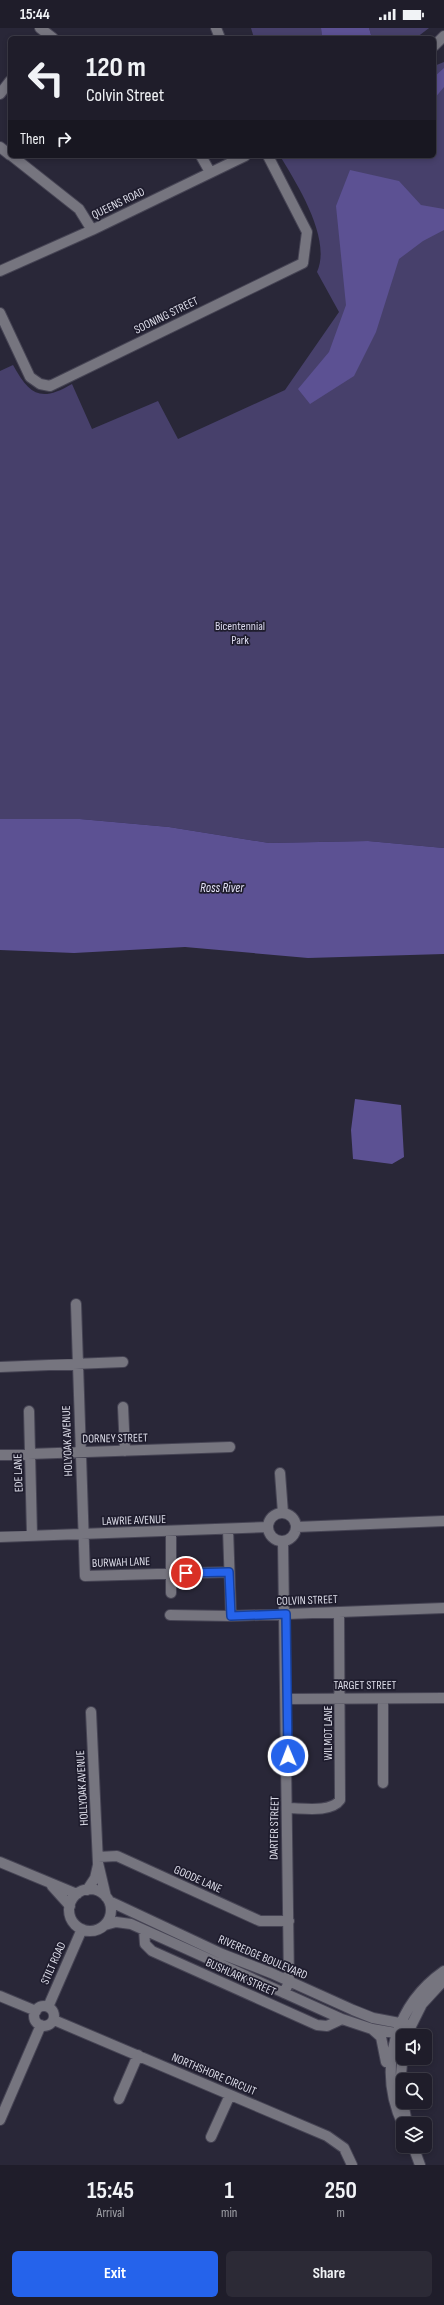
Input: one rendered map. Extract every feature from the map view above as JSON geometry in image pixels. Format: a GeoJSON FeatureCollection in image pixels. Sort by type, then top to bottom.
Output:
{"type":"FeatureCollection","features":[{"type":"Feature","properties":{"kind":"street"},"geometry":{"type":"LineString","coordinates":[[436,44],[444,36]]}},
{"type":"Feature","properties":{"kind":"street"},"geometry":{"type":"LineString","coordinates":[[0,94],[8,84]]}},
{"type":"Feature","properties":{"kind":"street"},"geometry":{"type":"LineString","coordinates":[[15,158],[79,209],[92,230]]}},
{"type":"Feature","properties":{"kind":"street"},"geometry":{"type":"LineString","coordinates":[[202,158],[210,172]]}},
{"type":"Feature","properties":{"kind":"street","name":"QUEENS ROAD"},"geometry":{"type":"LineString","coordinates":[[0,271],[92,230],[241,158]]}},
{"type":"Feature","properties":{"kind":"street","name":"SOONING STREET"},"geometry":{"type":"LineString","coordinates":[[0,313],[30,377],[40,384],[50,386],[303,263],[307,232],[269,158]]}},
{"type":"Feature","properties":{"kind":"street","name":"HOLYOAK AVENUE"},"geometry":{"type":"LineString","coordinates":[[76,1304],[85,1576]]}},
{"type":"Feature","properties":{"kind":"street"},"geometry":{"type":"LineString","coordinates":[[0,1367],[123,1362]]}},
{"type":"Feature","properties":{"kind":"street"},"geometry":{"type":"LineString","coordinates":[[124,1407],[125,1451]]}},
{"type":"Feature","properties":{"kind":"street","name":"EDE LANE"},"geometry":{"type":"LineString","coordinates":[[28,1411],[32,1535]]}},
{"type":"Feature","properties":{"kind":"street","name":"DORNEY STREET"},"geometry":{"type":"LineString","coordinates":[[0,1454],[230,1447]]}},
{"type":"Feature","properties":{"kind":"street"},"geometry":{"type":"LineString","coordinates":[[280,1472],[283,1513]]}},
{"type":"Feature","properties":{"kind":"street"},"geometry":{"type":"LineString","coordinates":[[283,1513],[291,1517],[296,1527],[292,1537],[283,1541],[274,1539],[268,1527],[274,1516],[283,1513]]}},
{"type":"Feature","properties":{"kind":"street"},"geometry":{"type":"LineString","coordinates":[[296,1527],[444,1521]]}},
{"type":"Feature","properties":{"kind":"street","name":"LAWRIE AVENUE"},"geometry":{"type":"LineString","coordinates":[[0,1537],[228,1530],[268,1527]]}},
{"type":"Feature","properties":{"kind":"street"},"geometry":{"type":"LineString","coordinates":[[228,1530],[231,1616]]}},
{"type":"Feature","properties":{"kind":"street"},"geometry":{"type":"LineString","coordinates":[[171,1532],[171,1594]]}},
{"type":"Feature","properties":{"kind":"street","name":"DARTER STREET"},"geometry":{"type":"LineString","coordinates":[[283,1541],[286,1614],[288,1808],[287,1868],[290,1982],[284,1993]]}},
{"type":"Feature","properties":{"kind":"street","name":"BURWAH LANE"},"geometry":{"type":"LineString","coordinates":[[85,1576],[229,1572]]}},
{"type":"Feature","properties":{"kind":"street","name":"COLVIN STREET"},"geometry":{"type":"LineString","coordinates":[[170,1616],[231,1616],[444,1608]]}},
{"type":"Feature","properties":{"kind":"street","name":"WILMOT LANE"},"geometry":{"type":"LineString","coordinates":[[288,1808],[330,1808],[336,1805],[340,1800],[341,1698],[339,1612]]}},
{"type":"Feature","properties":{"kind":"street","name":"TARGET STREET"},"geometry":{"type":"LineString","coordinates":[[286,1699],[444,1698]]}},
{"type":"Feature","properties":{"kind":"street"},"geometry":{"type":"LineString","coordinates":[[383,1699],[383,1783]]}},
{"type":"Feature","properties":{"kind":"street","name":"HOLLYOAK AVENUE"},"geometry":{"type":"LineString","coordinates":[[91,1712],[98,1860]]}},
{"type":"Feature","properties":{"kind":"street","name":"GOODE LANE"},"geometry":{"type":"LineString","coordinates":[[98,1860],[117,1856],[260,1921],[289,1921]]}},
{"type":"Feature","properties":{"kind":"street"},"geometry":{"type":"LineString","coordinates":[[87,1890],[95,1878],[98,1860]]}},
{"type":"Feature","properties":{"kind":"street"},"geometry":{"type":"LineString","coordinates":[[98,1860],[108,1899],[111,1914],[105,1925],[94,1931],[82,1929],[71,1918],[70,1906],[77,1894],[87,1890],[101,1892],[108,1899]]}},
{"type":"Feature","properties":{"kind":"street"},"geometry":{"type":"LineString","coordinates":[[0,1862],[77,1894]]}},
{"type":"Feature","properties":{"kind":"street"},"geometry":{"type":"LineString","coordinates":[[51,1884],[70,1906]]}},
{"type":"Feature","properties":{"kind":"street","name":"RIVEREDGE BOULEVARD"},"geometry":{"type":"LineString","coordinates":[[108,1899],[222,1954],[401,2029]]}},
{"type":"Feature","properties":{"kind":"street","name":"RIVEREDGE BOULEVARD"},"geometry":{"type":"LineString","coordinates":[[105,1925],[123,1922],[342,2019],[372,2029],[396,2030]]}},
{"type":"Feature","properties":{"kind":"street","name":"STILT ROAD"},"geometry":{"type":"LineString","coordinates":[[48,2007],[82,1929]]}},
{"type":"Feature","properties":{"kind":"street","name":"BUSHLARK STREET"},"geometry":{"type":"LineString","coordinates":[[144,1930],[145,1944],[152,1951],[317,2025],[327,2026],[342,2019]]}},
{"type":"Feature","properties":{"kind":"street"},"geometry":{"type":"LineString","coordinates":[[404,2029],[420,1991],[444,1971]]}},
{"type":"Feature","properties":{"kind":"street"},"geometry":{"type":"LineString","coordinates":[[405,2029],[422,2004],[444,1980]]}},
{"type":"Feature","properties":{"kind":"street"},"geometry":{"type":"LineString","coordinates":[[0,1996],[36,2011]]}},
{"type":"Feature","properties":{"kind":"street"},"geometry":{"type":"LineString","coordinates":[[42,2007],[48,2007],[53,2011],[54,2020],[47,2026],[41,2025],[35,2019],[36,2011],[42,2007]]}},
{"type":"Feature","properties":{"kind":"street","name":"NORTHSHORE CIRCUIT"},"geometry":{"type":"LineString","coordinates":[[54,2020],[334,2139],[348,2153],[352,2165]]}},
{"type":"Feature","properties":{"kind":"street"},"geometry":{"type":"LineString","coordinates":[[0,2120],[41,2025]]}},
{"type":"Feature","properties":{"kind":"street"},"geometry":{"type":"LineString","coordinates":[[372,2029],[381,2037],[384,2044],[386,2084],[400,2117]]}},
{"type":"Feature","properties":{"kind":"street"},"geometry":{"type":"LineString","coordinates":[[394,2100],[390,2066],[396,2051]]}},
{"type":"Feature","properties":{"kind":"street"},"geometry":{"type":"LineString","coordinates":[[120,2099],[138,2055]]}},
{"type":"Feature","properties":{"kind":"street"},"geometry":{"type":"LineString","coordinates":[[402,2065],[400,2087],[406,2117]]}},
{"type":"Feature","properties":{"kind":"street"},"geometry":{"type":"LineString","coordinates":[[211,2137],[230,2095]]}},
{"type":"Feature","properties":{"kind":"street"},"geometry":{"type":"LineString","coordinates":[[415,2153],[420,2165]]}},
{"type":"Feature","properties":{"kind":"green space"},"geometry":{"type":"Polygon","coordinates":[[[251,28],[321,28],[322,36],[253,36],[251,28]]]}},
{"type":"Feature","properties":{"kind":"green space"},"geometry":{"type":"Polygon","coordinates":[[[369,28],[429,28],[419,36],[371,36],[369,28]]]}},
{"type":"Feature","properties":{"kind":"green space","name":"Bicentennial Park"},"geometry":{"type":"Polygon","coordinates":[[[444,62],[444,848],[368,841],[269,843],[169,827],[80,819],[0,819],[0,371],[13,365],[25,384],[37,393],[52,393],[72,384],[92,429],[158,401],[178,439],[285,390],[339,312],[317,272],[320,259],[320,244],[310,212],[295,181],[281,158],[436,158],[436,65],[444,62]]]}},
{"type":"Feature","properties":{"kind":"water"},"geometry":{"type":"Polygon","coordinates":[[[321,28],[369,28],[371,36],[322,36],[321,28]]]}},
{"type":"Feature","properties":{"kind":"water"},"geometry":{"type":"Polygon","coordinates":[[[444,68],[444,87],[436,97],[436,75],[444,68]]]}},
{"type":"Feature","properties":{"kind":"water"},"geometry":{"type":"Polygon","coordinates":[[[350,170],[399,181],[421,205],[444,209],[444,230],[423,241],[399,259],[376,332],[354,376],[310,404],[298,389],[329,352],[346,305],[336,206],[350,170]]]}},
{"type":"Feature","properties":{"kind":"water","name":"Ross River"},"geometry":{"type":"Polygon","coordinates":[[[0,819],[80,819],[169,827],[269,843],[368,841],[444,848],[444,954],[308,958],[185,947],[74,953],[0,950],[0,819]]]}},
{"type":"Feature","properties":{"kind":"water"},"geometry":{"type":"Polygon","coordinates":[[[355,1099],[401,1105],[404,1157],[392,1164],[353,1159],[351,1130],[355,1099]]]}},
{"type":"Feature","properties":{"kind":"route"},"geometry":{"type":"LineString","coordinates":[[186,1573],[229,1572],[231,1616],[286,1614],[288,1756]]}}]}
